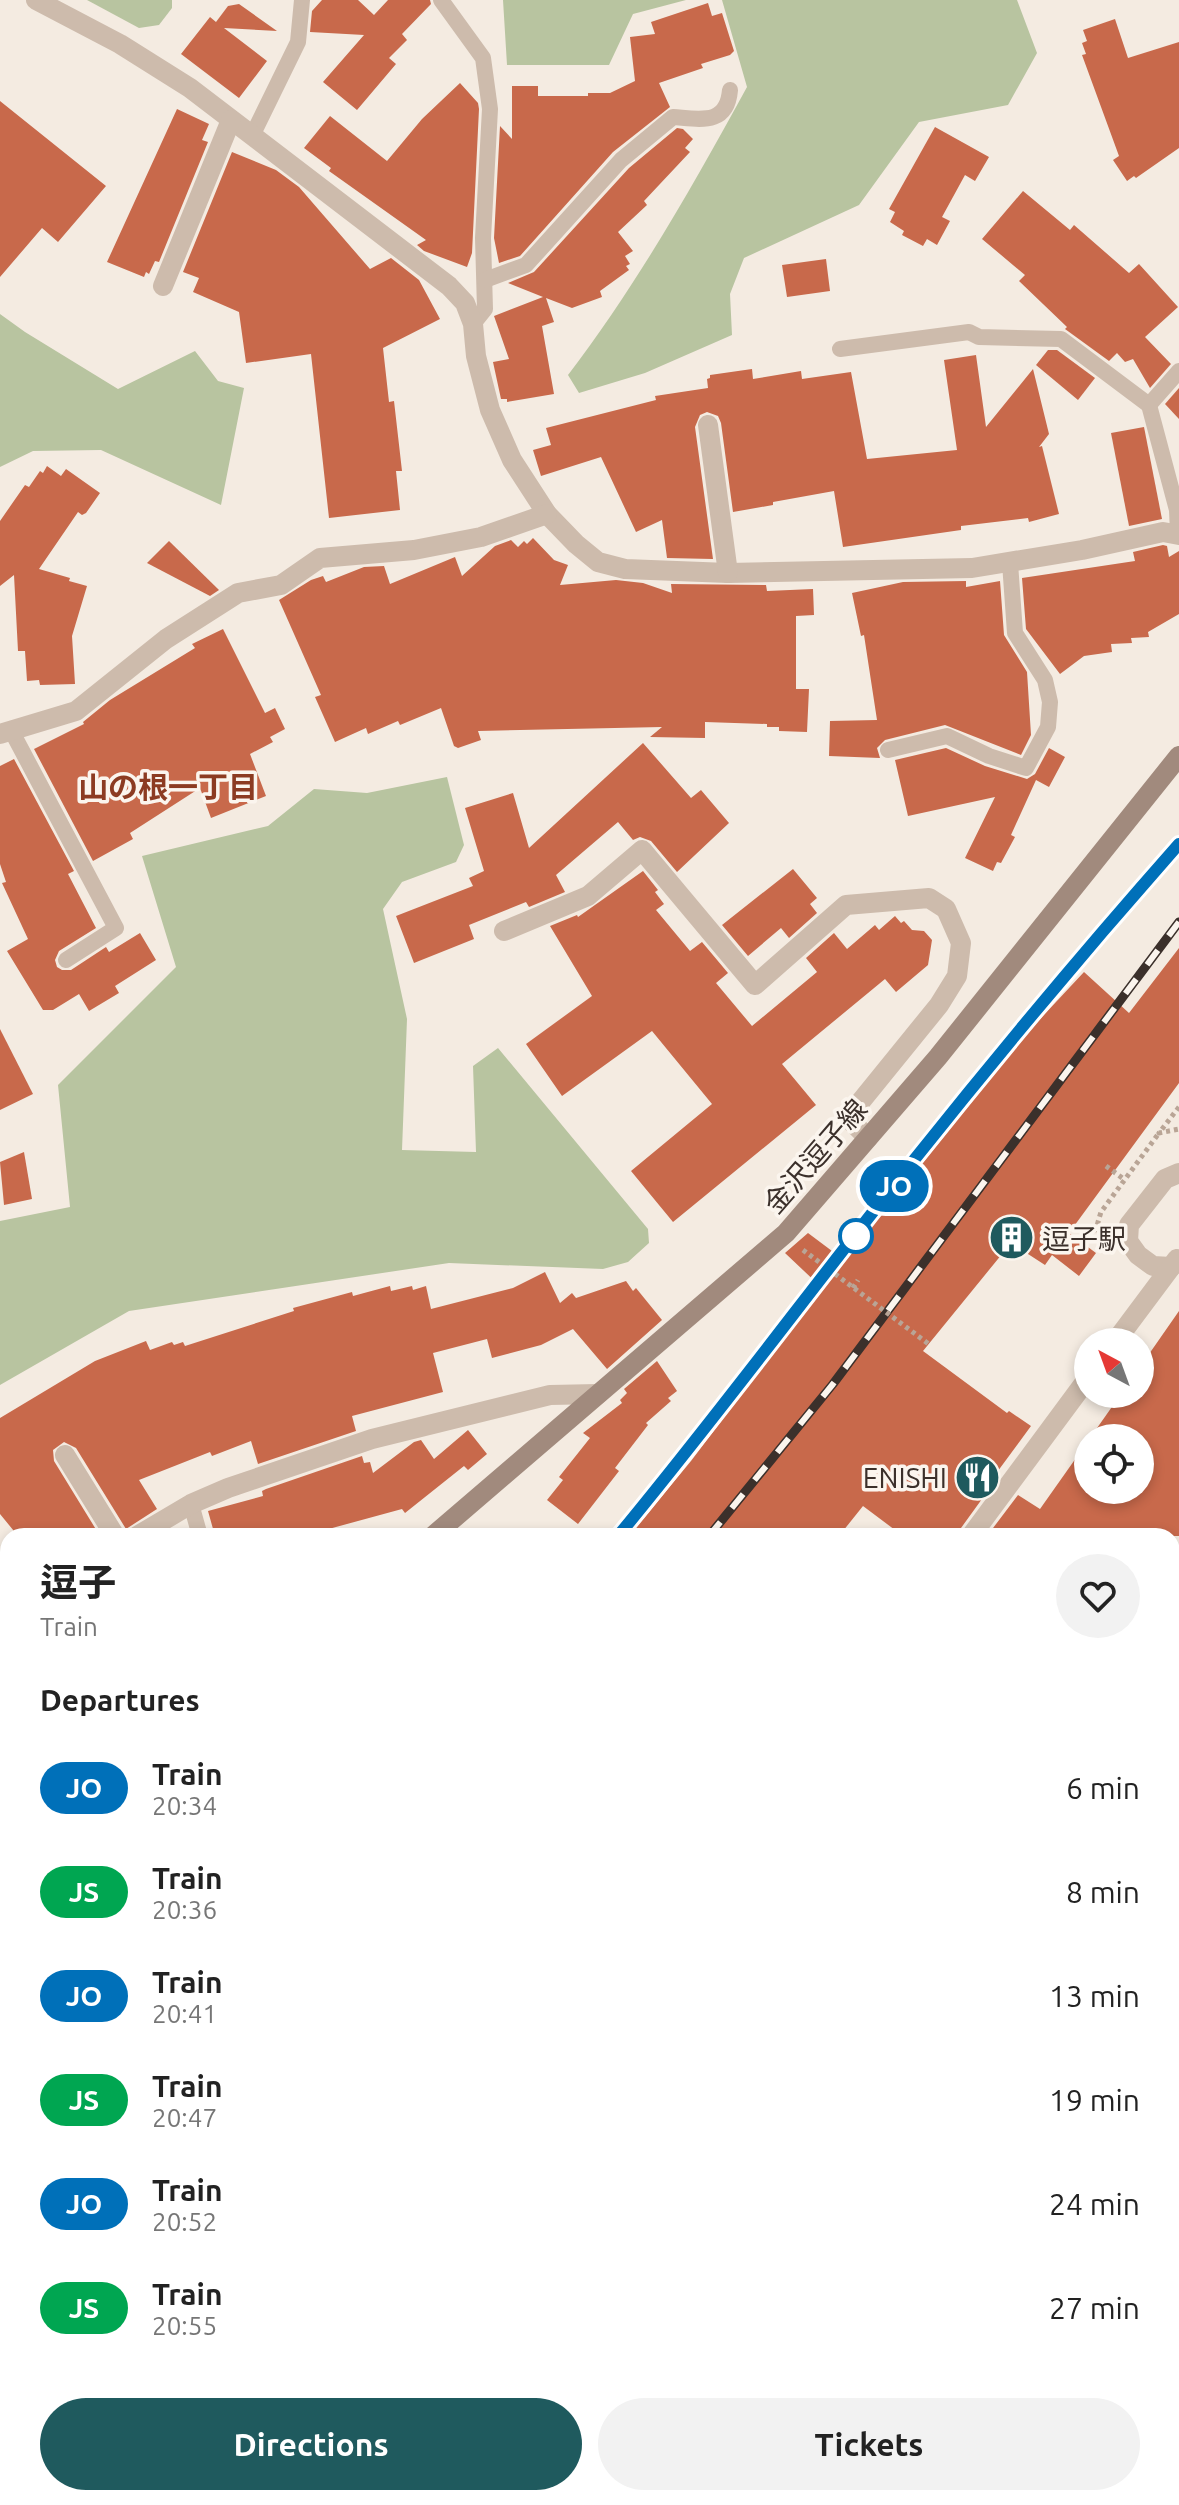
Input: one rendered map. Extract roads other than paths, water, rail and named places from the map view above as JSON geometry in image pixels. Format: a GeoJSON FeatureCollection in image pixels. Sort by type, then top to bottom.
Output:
{"type":"FeatureCollection","features":[{"type":"Feature","properties":{"kind":"main road","name":"金沢逗子線"},"geometry":{"type":"LineString","coordinates":[[442,1528],[786,1233],[938,1057],[1179,756]]}},
{"type":"Feature","properties":{"kind":"street"},"geometry":{"type":"LineString","coordinates":[[36,0],[120,44],[190,88],[449,286],[465,303],[473,324],[476,356],[490,410],[512,460],[547,514],[598,562],[625,569],[728,573],[972,568],[1163,532],[1178,535]]}},
{"type":"Feature","properties":{"kind":"street"},"geometry":{"type":"LineString","coordinates":[[163,286],[231,120]]}},
{"type":"Feature","properties":{"kind":"street"},"geometry":{"type":"LineString","coordinates":[[708,425],[728,573]]}},
{"type":"Feature","properties":{"kind":"street"},"geometry":{"type":"LineString","coordinates":[[5,732],[76,711],[166,639],[238,593],[281,585],[320,558],[414,550],[468,540],[547,514]]}},
{"type":"Feature","properties":{"kind":"street"},"geometry":{"type":"LineString","coordinates":[[504,931],[588,896],[642,850],[755,985],[846,905],[929,898],[946,909],[961,943],[957,976],[939,1005],[853,1111],[852,1122],[868,1138]]}},
{"type":"Feature","properties":{"kind":"street"},"geometry":{"type":"LineString","coordinates":[[1175,1262],[1153,1266],[1138,1255],[1128,1241],[1129,1225],[1165,1179],[1179,1173]]}},
{"type":"Feature","properties":{"kind":"street"},"geometry":{"type":"LineString","coordinates":[[1126,1328],[1175,1262]]}},
{"type":"Feature","properties":{"kind":"street"},"geometry":{"type":"LineString","coordinates":[[150,1528],[191,1504],[228,1488],[372,1439],[550,1395],[598,1394]]}},
{"type":"Feature","properties":{"kind":"street"},"geometry":{"type":"LineString","coordinates":[[977,1528],[1074,1397]]}},
{"type":"Feature","properties":{"kind":"street"},"geometry":{"type":"LineString","coordinates":[[65,1455],[110,1528]]}},
{"type":"Feature","properties":{"kind":"lane"},"geometry":{"type":"LineString","coordinates":[[252,136],[298,42],[302,0]]}},
{"type":"Feature","properties":{"kind":"lane"},"geometry":{"type":"LineString","coordinates":[[441,0],[483,58],[490,109],[483,238],[485,309],[473,324]]}},
{"type":"Feature","properties":{"kind":"lane"},"geometry":{"type":"LineString","coordinates":[[485,280],[526,265],[621,160],[673,117],[708,120],[721,114],[729,101],[730,90]]}},
{"type":"Feature","properties":{"kind":"lane"},"geometry":{"type":"LineString","coordinates":[[840,349],[969,332],[979,337],[1061,339],[1149,405],[1177,510],[1178,535]]}},
{"type":"Feature","properties":{"kind":"lane"},"geometry":{"type":"LineString","coordinates":[[1149,405],[1179,371]]}},
{"type":"Feature","properties":{"kind":"lane"},"geometry":{"type":"LineString","coordinates":[[888,750],[947,736],[989,756],[1026,768],[1048,727],[1050,702],[1045,680],[1015,633],[1010,563]]}},
{"type":"Feature","properties":{"kind":"lane"},"geometry":{"type":"LineString","coordinates":[[5,732],[116,928],[66,960]]}},
{"type":"Feature","properties":{"kind":"lane"},"geometry":{"type":"LineString","coordinates":[[191,1504],[198,1528]]}},
{"type":"Feature","properties":{"kind":"railway"},"geometry":{"type":"LineString","coordinates":[[624,1528],[946,1120],[1179,844]]}},
{"type":"Feature","properties":{"kind":"railway"},"geometry":{"type":"LineString","coordinates":[[716,1528],[833,1384],[1179,922]]}},
{"type":"Feature","properties":{"kind":"train","name":"JO"},"geometry":{"type":"LineString","coordinates":[[625,1528],[786,1328],[912,1162],[1077,960],[1179,844]]}},
{"type":"Feature","properties":{"kind":"place","name":"逗子駅"},"geometry":{"type":"Point","coordinates":[1011,1238]}},
{"type":"Feature","properties":{"kind":"place","name":"ENISHI"},"geometry":{"type":"Point","coordinates":[978,1477]}},
{"type":"Feature","properties":{"kind":"district","name":"山の根一丁目"},"geometry":{"type":"Point","coordinates":[168,787]}}]}
